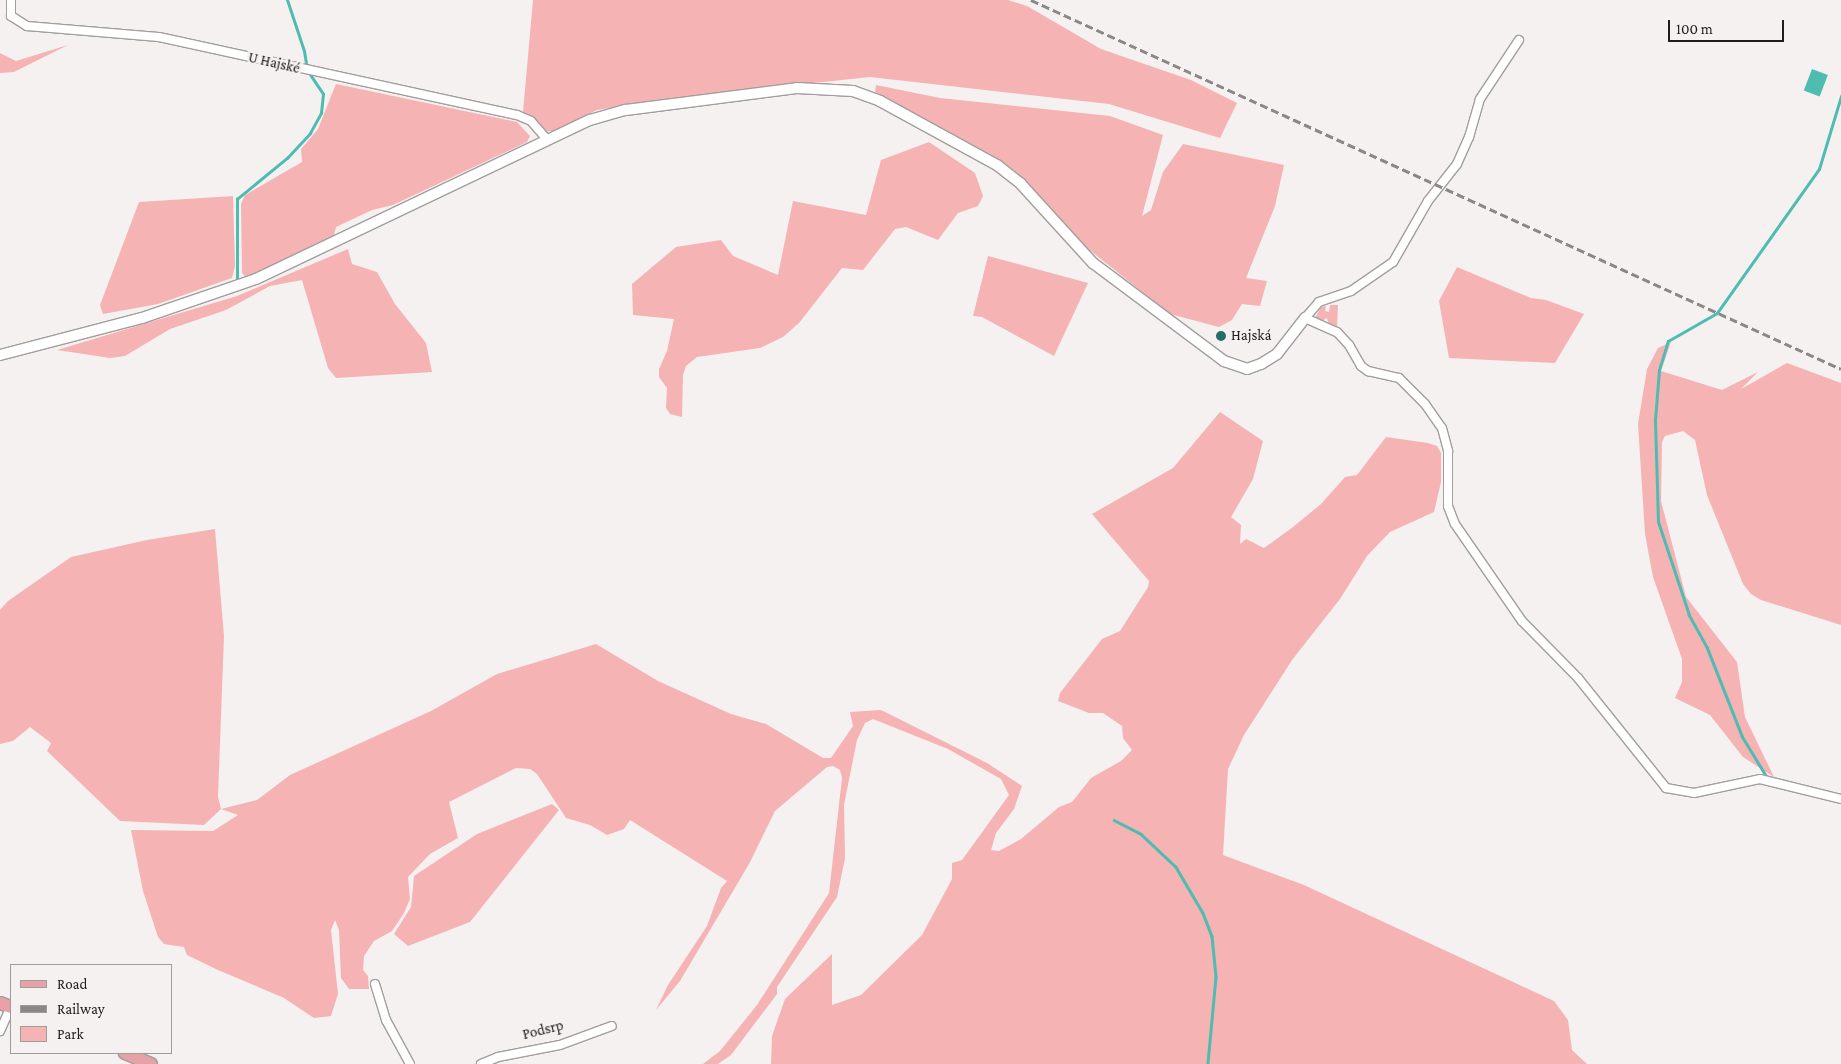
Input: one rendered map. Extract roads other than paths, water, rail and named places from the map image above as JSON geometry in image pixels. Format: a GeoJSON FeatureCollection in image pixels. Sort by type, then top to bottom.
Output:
{"type":"FeatureCollection","features":[{"type":"Feature","properties":{"kind":"main road"},"geometry":{"type":"LineString","coordinates":[[127,1054],[151,1064]]}},
{"type":"Feature","properties":{"kind":"street","name":"U Hajské"},"geometry":{"type":"LineString","coordinates":[[11,0],[11,16],[27,26],[159,37],[517,115],[531,121],[546,138]]}},
{"type":"Feature","properties":{"kind":"street"},"geometry":{"type":"LineString","coordinates":[[0,355],[142,318],[256,279],[546,138],[590,120],[626,110],[797,88],[852,91],[903,112],[997,165],[1021,184],[1093,263],[1224,361],[1247,369],[1277,354],[1319,302],[1351,291],[1393,262],[1428,201],[1457,164],[1470,137],[1480,100],[1519,40]]}},
{"type":"Feature","properties":{"kind":"street"},"geometry":{"type":"LineString","coordinates":[[1305,318],[1337,332],[1349,345],[1361,366],[1368,371],[1389,373],[1399,378],[1425,404],[1442,428],[1448,451],[1448,506],[1455,524],[1522,621],[1578,678],[1666,788],[1694,793],[1760,779],[1841,799]]}},
{"type":"Feature","properties":{"kind":"street"},"geometry":{"type":"LineString","coordinates":[[375,984],[386,1020],[410,1064]]}},
{"type":"Feature","properties":{"kind":"street"},"geometry":{"type":"LineString","coordinates":[[0,1031],[10,1009]]}},
{"type":"Feature","properties":{"kind":"street","name":"Podsrp"},"geometry":{"type":"LineString","coordinates":[[481,1064],[498,1057],[560,1045],[612,1026]]}},
{"type":"Feature","properties":{"kind":"water"},"geometry":{"type":"Polygon","coordinates":[[[1812,69],[1828,75],[1820,97],[1804,90],[1812,69]]]}},
{"type":"Feature","properties":{"kind":"waterway"},"geometry":{"type":"LineString","coordinates":[[237,283],[237,199],[287,158],[310,133],[321,113],[323,94],[307,70],[304,51],[287,0]]}},
{"type":"Feature","properties":{"kind":"waterway"},"geometry":{"type":"LineString","coordinates":[[1767,778],[1742,737],[1707,648],[1689,615],[1658,522],[1655,420],[1659,370],[1668,341],[1717,313],[1819,169],[1841,96]]}},
{"type":"Feature","properties":{"kind":"waterway"},"geometry":{"type":"LineString","coordinates":[[1114,820],[1141,834],[1176,867],[1203,913],[1212,936],[1216,977],[1208,1064]]}},
{"type":"Feature","properties":{"kind":"railway"},"geometry":{"type":"LineString","coordinates":[[1031,0],[1841,369]]}},
{"type":"Feature","properties":{"kind":"place","name":"Hajská"},"geometry":{"type":"Point","coordinates":[1221,336]}}]}
